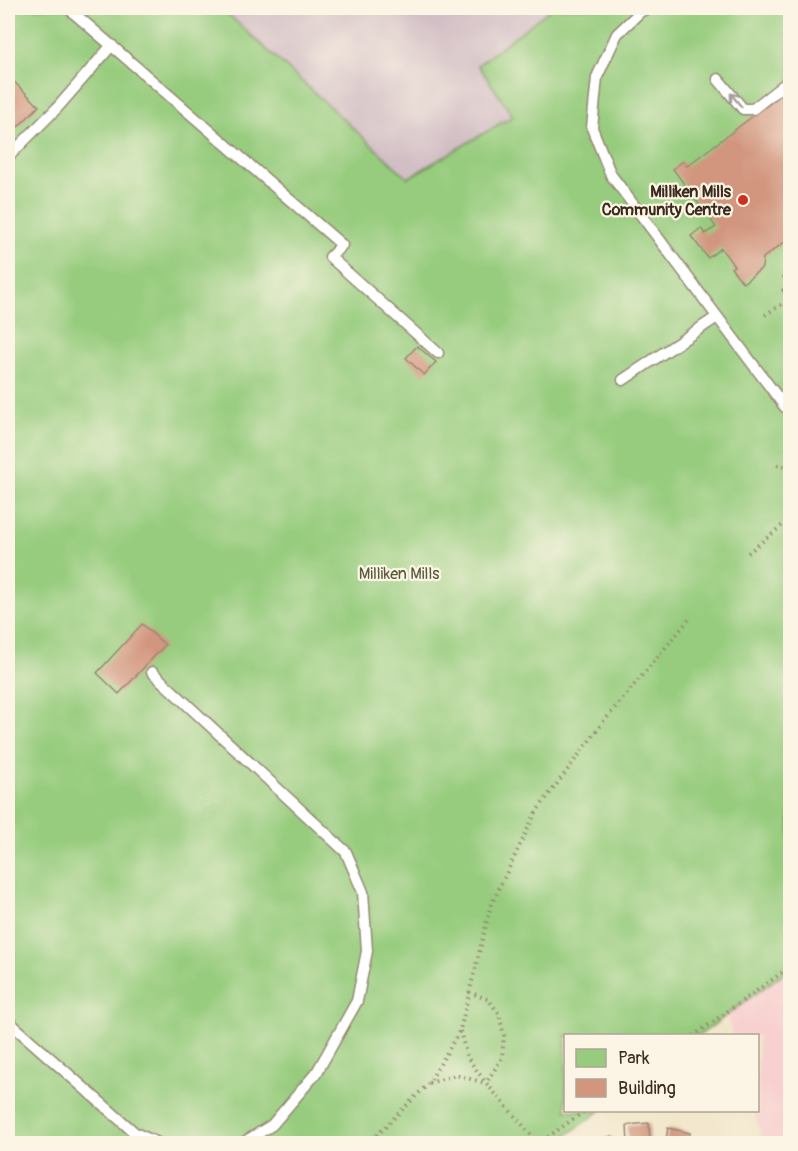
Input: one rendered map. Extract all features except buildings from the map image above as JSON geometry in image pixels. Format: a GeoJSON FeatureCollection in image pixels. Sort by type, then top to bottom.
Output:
{"type":"FeatureCollection","features":[{"type":"Feature","properties":{"kind":"lane"},"geometry":{"type":"LineString","coordinates":[[68,8],[342,245],[330,257],[438,353]]}},
{"type":"Feature","properties":{"kind":"lane"},"geometry":{"type":"LineString","coordinates":[[650,8],[640,11],[617,34],[597,77],[592,128],[611,175],[785,407],[790,409]]}},
{"type":"Feature","properties":{"kind":"lane"},"geometry":{"type":"LineString","coordinates":[[8,157],[58,107],[112,45]]}},
{"type":"Feature","properties":{"kind":"lane"},"geometry":{"type":"LineString","coordinates":[[718,79],[743,109],[753,109],[790,80]]}},
{"type":"Feature","properties":{"kind":"lane"},"geometry":{"type":"LineString","coordinates":[[623,380],[717,317]]}},
{"type":"Feature","properties":{"kind":"lane"},"geometry":{"type":"LineString","coordinates":[[152,672],[346,852],[363,892],[367,951],[357,1001],[317,1072],[272,1125],[241,1143]]}},
{"type":"Feature","properties":{"kind":"lane"},"geometry":{"type":"LineString","coordinates":[[8,1021],[135,1133],[160,1143]]}},
{"type":"Feature","properties":{"kind":"path"},"geometry":{"type":"LineString","coordinates":[[765,315],[784,303],[790,310]]}},
{"type":"Feature","properties":{"kind":"path"},"geometry":{"type":"LineString","coordinates":[[777,465],[787,467],[790,471]]}},
{"type":"Feature","properties":{"kind":"path"},"geometry":{"type":"LineString","coordinates":[[748,553],[790,519]]}},
{"type":"Feature","properties":{"kind":"path"},"geometry":{"type":"LineString","coordinates":[[368,1143],[429,1083],[460,1030],[490,905],[536,812],[604,721],[691,617]]}},
{"type":"Feature","properties":{"kind":"path"},"geometry":{"type":"LineString","coordinates":[[694,1034],[790,966]]}},
{"type":"Feature","properties":{"kind":"path"},"geometry":{"type":"LineString","coordinates":[[469,992],[489,1000],[499,1014],[504,1036],[502,1058],[486,1083]]}},
{"type":"Feature","properties":{"kind":"path"},"geometry":{"type":"LineString","coordinates":[[460,1030],[467,1057],[486,1083],[539,1143],[583,1112]]}},
{"type":"Feature","properties":{"kind":"path"},"geometry":{"type":"LineString","coordinates":[[429,1083],[456,1075],[486,1083]]}},
{"type":"Feature","properties":{"kind":"shaded area"},"geometry":{"type":"Polygon","coordinates":[[[221,8],[552,8],[478,65],[513,116],[408,178],[221,8]]]}},
{"type":"Feature","properties":{"kind":"shaded area"},"geometry":{"type":"Polygon","coordinates":[[[790,968],[790,1143],[763,1143],[754,1112],[759,1112],[759,1034],[732,1034],[727,1016],[790,968]]]}},
{"type":"Feature","properties":{"kind":"green space","name":"Milliken Mills"},"geometry":{"type":"Polygon","coordinates":[[[8,8],[221,8],[408,178],[513,116],[478,65],[552,8],[790,8],[790,968],[701,1034],[564,1034],[564,1112],[599,1112],[556,1143],[8,1143],[8,8]]]}},
{"type":"Feature","properties":{"kind":"place","name":"Milliken Mills Community Centre"},"geometry":{"type":"Point","coordinates":[743,200]}}]}
